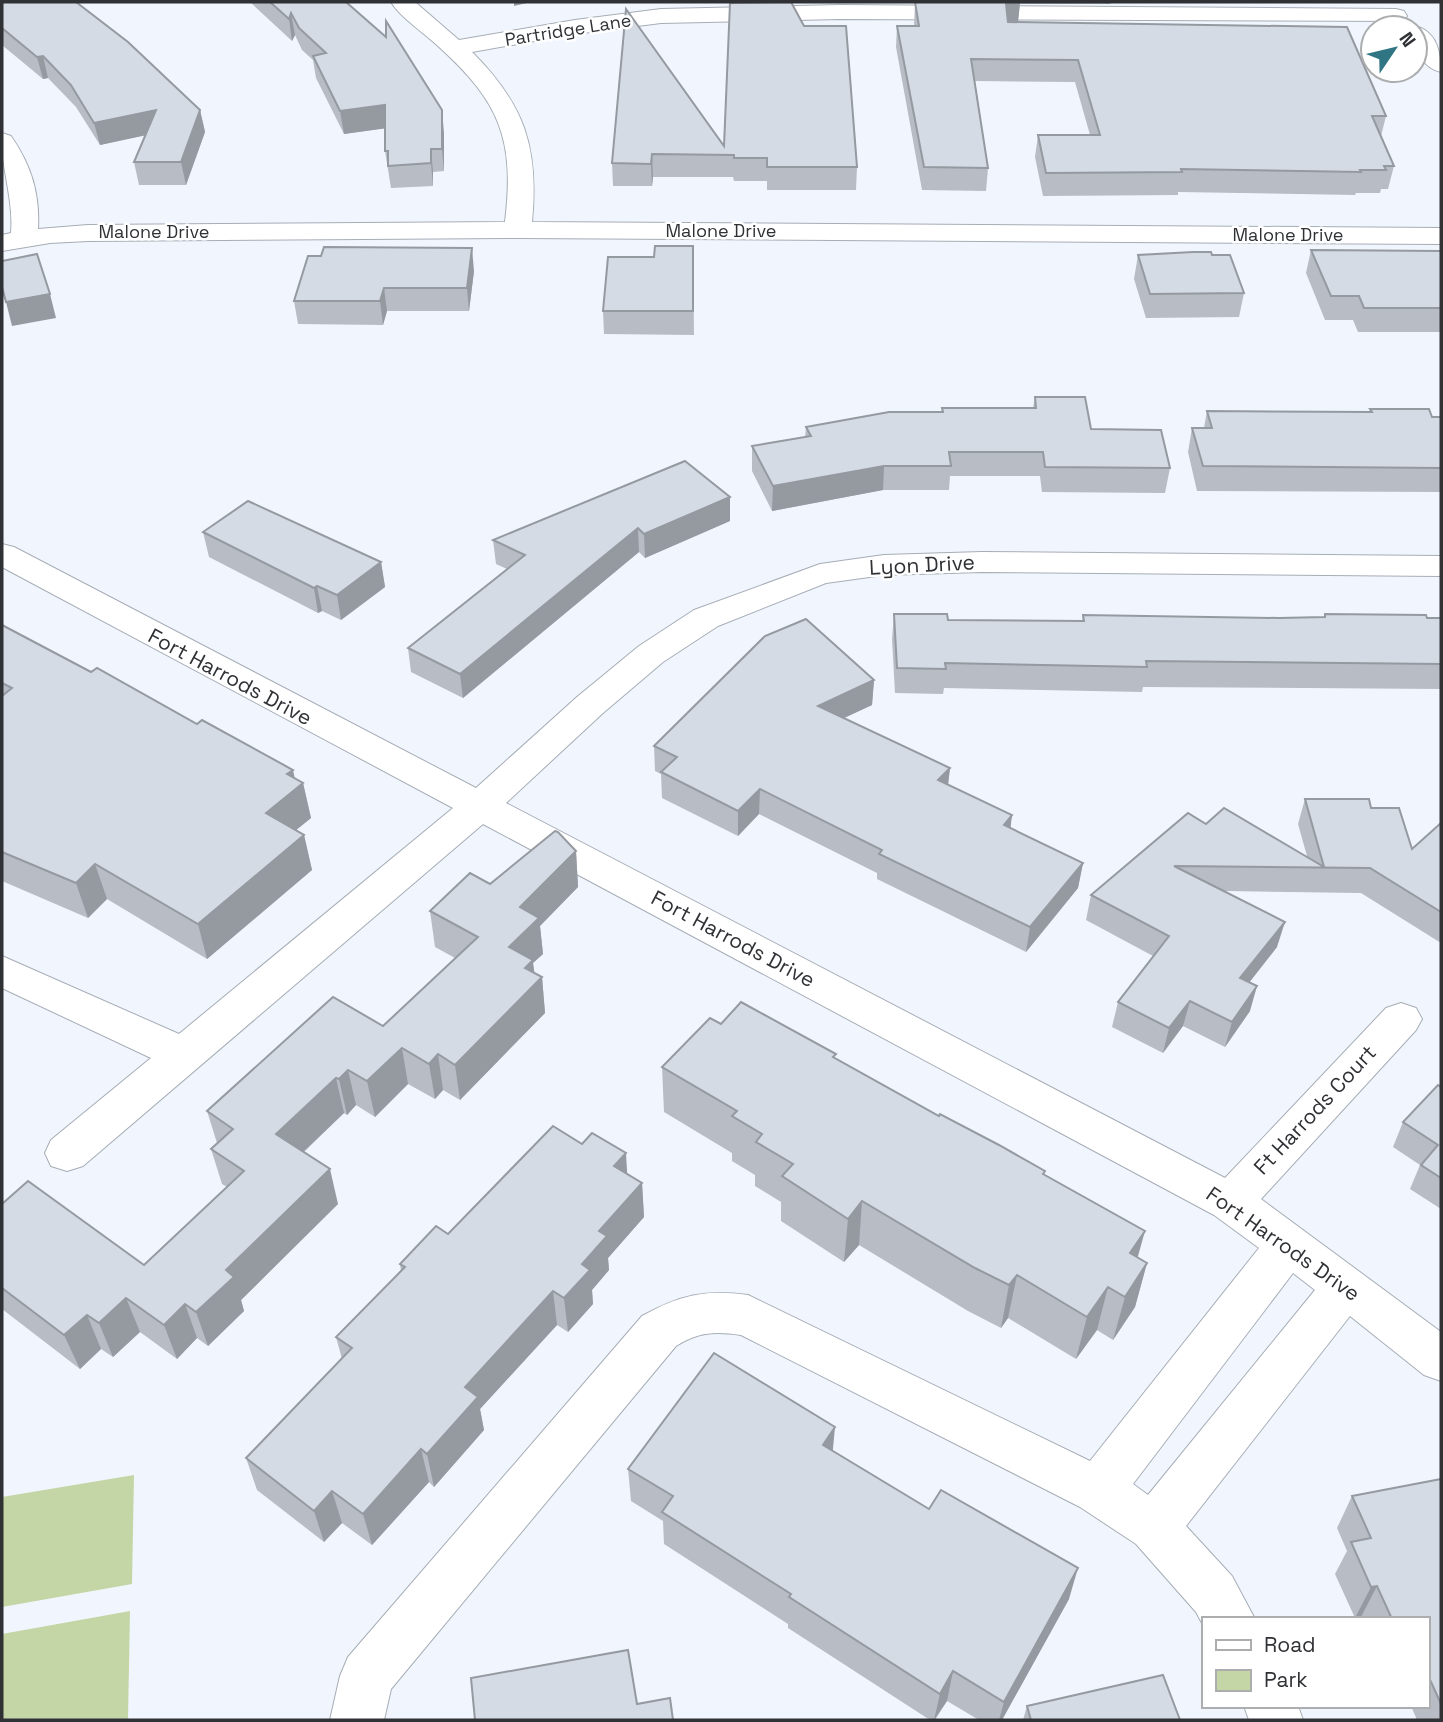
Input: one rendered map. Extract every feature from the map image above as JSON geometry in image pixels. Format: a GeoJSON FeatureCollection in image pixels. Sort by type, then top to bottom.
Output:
{"type":"FeatureCollection","features":[{"type":"Feature","properties":{"kind":"street"},"geometry":{"type":"LineString","coordinates":[[402,2],[455,48],[506,106],[516,131],[522,159],[523,196],[518,230]]}},
{"type":"Feature","properties":{"kind":"street"},"geometry":{"type":"LineString","coordinates":[[1374,2],[1391,14]]}},
{"type":"Feature","properties":{"kind":"street","name":"Partridge Lane"},"geometry":{"type":"LineString","coordinates":[[455,48],[575,27],[661,16],[839,7],[1359,21]]}},
{"type":"Feature","properties":{"kind":"street"},"geometry":{"type":"LineString","coordinates":[[1429,50],[1441,65]]}},
{"type":"Feature","properties":{"kind":"street"},"geometry":{"type":"LineString","coordinates":[[2,141],[19,175],[24,194],[13,240]]}},
{"type":"Feature","properties":{"kind":"street","name":"Malone Drive"},"geometry":{"type":"LineString","coordinates":[[13,240],[88,233],[518,230],[1441,236]]}},
{"type":"Feature","properties":{"kind":"street","name":"Fort Harrods Drive"},"geometry":{"type":"LineString","coordinates":[[2,554],[1230,1202],[1346,1286],[1441,1360]]}},
{"type":"Feature","properties":{"kind":"street","name":"Lyon Drive"},"geometry":{"type":"LineString","coordinates":[[67,1153],[480,806],[590,705],[651,654],[706,618],[820,574],[884,565],[982,562],[1441,566]]}},
{"type":"Feature","properties":{"kind":"street"},"geometry":{"type":"LineString","coordinates":[[2,971],[184,1055]]}},
{"type":"Feature","properties":{"kind":"street","name":"Ft Harrods Court"},"geometry":{"type":"LineString","coordinates":[[1230,1202],[1401,1019]]}},
{"type":"Feature","properties":{"kind":"street"},"geometry":{"type":"LineString","coordinates":[[1098,1490],[1289,1244]]}},
{"type":"Feature","properties":{"kind":"street"},"geometry":{"type":"LineString","coordinates":[[1154,1527],[1346,1286]]}},
{"type":"Feature","properties":{"kind":"street"},"geometry":{"type":"LineString","coordinates":[[357,1720],[367,1676],[659,1331],[685,1315],[718,1311],[748,1316],[1098,1490],[1154,1527],[1214,1594],[1228,1617]]}},
{"type":"Feature","properties":{"kind":"green space"},"geometry":{"type":"Polygon","coordinates":[[[134,1475],[132,1584],[2,1607],[2,1497],[134,1475]]]}},
{"type":"Feature","properties":{"kind":"green space"},"geometry":{"type":"Polygon","coordinates":[[[130,1611],[128,1720],[2,1720],[2,1634],[130,1611]]]}},
{"type":"Feature","properties":{"kind":"building"},"geometry":{"type":"Polygon","coordinates":[[[2,2],[76,2],[128,42],[200,110],[181,162],[134,162],[156,110],[94,123],[71,85],[43,56],[37,57],[2,28],[2,2]]]}},
{"type":"Feature","properties":{"kind":"building"},"geometry":{"type":"Polygon","coordinates":[[[270,2],[346,2],[386,37],[386,21],[442,110],[442,149],[431,149],[431,163],[388,166],[388,151],[385,151],[385,105],[340,111],[313,56],[326,53],[299,28],[291,13],[289,19],[270,2]]]}},
{"type":"Feature","properties":{"kind":"building"},"geometry":{"type":"Polygon","coordinates":[[[791,2],[804,26],[846,26],[857,167],[767,167],[767,158],[734,158],[734,155],[652,154],[651,164],[612,163],[626,9],[724,146],[730,3],[791,2]]]}},
{"type":"Feature","properties":{"kind":"building"},"geometry":{"type":"Polygon","coordinates":[[[915,2],[1016,2],[1006,4],[1008,22],[1347,27],[1359,54],[1359,84],[1372,84],[1386,116],[1372,116],[1394,166],[1384,166],[1386,170],[1360,170],[1361,172],[1181,169],[1182,172],[1046,173],[1038,135],[1100,135],[1078,60],[971,59],[988,168],[924,167],[897,26],[919,26],[915,2]]]}},
{"type":"Feature","properties":{"kind":"building"},"geometry":{"type":"Polygon","coordinates":[[[655,246],[693,246],[693,311],[603,311],[608,257],[654,257],[655,246]]]}},
{"type":"Feature","properties":{"kind":"building"},"geometry":{"type":"Polygon","coordinates":[[[324,247],[472,248],[467,288],[384,288],[380,301],[294,301],[308,256],[321,256],[324,247]]]}},
{"type":"Feature","properties":{"kind":"building"},"geometry":{"type":"Polygon","coordinates":[[[1311,250],[1441,251],[1441,308],[1364,308],[1359,296],[1331,296],[1311,250]]]}},
{"type":"Feature","properties":{"kind":"building"},"geometry":{"type":"Polygon","coordinates":[[[1193,252],[1230,255],[1244,293],[1150,294],[1138,255],[1193,252]]]}},
{"type":"Feature","properties":{"kind":"building"},"geometry":{"type":"Polygon","coordinates":[[[37,254],[50,294],[6,302],[2,287],[2,261],[37,254]]]}},
{"type":"Feature","properties":{"kind":"building"},"geometry":{"type":"Polygon","coordinates":[[[1035,397],[1085,397],[1091,429],[1161,430],[1170,468],[1045,467],[1043,452],[949,452],[951,466],[884,466],[773,486],[752,446],[811,436],[806,427],[889,412],[943,412],[942,408],[1036,408],[1035,397]]]}},
{"type":"Feature","properties":{"kind":"building"},"geometry":{"type":"Polygon","coordinates":[[[1370,409],[1429,409],[1432,417],[1441,417],[1441,468],[1203,466],[1192,428],[1212,428],[1207,411],[1372,412],[1370,409]]]}},
{"type":"Feature","properties":{"kind":"building"},"geometry":{"type":"Polygon","coordinates":[[[685,461],[730,497],[644,534],[638,528],[460,674],[408,648],[525,555],[493,540],[685,461]]]}},
{"type":"Feature","properties":{"kind":"building"},"geometry":{"type":"Polygon","coordinates":[[[248,501],[381,562],[337,595],[317,586],[314,588],[203,532],[248,501]]]}},
{"type":"Feature","properties":{"kind":"building"},"geometry":{"type":"Polygon","coordinates":[[[894,614],[947,614],[948,620],[1084,621],[1083,615],[1279,618],[1325,617],[1325,614],[1426,615],[1427,618],[1441,618],[1441,664],[1146,661],[1147,667],[945,663],[946,669],[897,668],[894,614]]]}},
{"type":"Feature","properties":{"kind":"building"},"geometry":{"type":"Polygon","coordinates":[[[806,619],[874,680],[818,706],[950,768],[938,780],[1012,815],[1004,825],[1083,863],[1030,927],[879,854],[882,850],[760,789],[738,811],[661,772],[677,757],[654,746],[765,636],[806,619]]]}},
{"type":"Feature","properties":{"kind":"building"},"geometry":{"type":"Polygon","coordinates":[[[2,625],[91,672],[97,668],[197,724],[202,720],[293,770],[287,774],[303,783],[266,813],[304,835],[198,924],[95,864],[76,883],[2,852],[2,696],[12,688],[2,683],[2,625]]]}},
{"type":"Feature","properties":{"kind":"building"},"geometry":{"type":"Polygon","coordinates":[[[1305,799],[1369,799],[1371,808],[1399,808],[1412,849],[1441,823],[1441,912],[1370,868],[1174,866],[1285,922],[1240,978],[1257,986],[1232,1022],[1190,1001],[1169,1028],[1118,1002],[1169,936],[1091,895],[1188,813],[1206,824],[1224,808],[1324,867],[1305,799]]]}},
{"type":"Feature","properties":{"kind":"building"},"geometry":{"type":"Polygon","coordinates":[[[555,831],[576,851],[520,907],[539,918],[509,947],[533,960],[525,968],[542,977],[455,1065],[438,1054],[429,1064],[402,1048],[367,1081],[348,1070],[339,1079],[336,1078],[276,1134],[330,1169],[226,1270],[234,1277],[196,1312],[185,1304],[164,1325],[126,1298],[99,1323],[87,1315],[64,1335],[2,1288],[2,1204],[28,1181],[144,1265],[244,1171],[211,1149],[233,1129],[207,1111],[333,997],[383,1026],[478,937],[430,911],[470,873],[490,884],[555,831]]]}},
{"type":"Feature","properties":{"kind":"building"},"geometry":{"type":"Polygon","coordinates":[[[741,1002],[836,1054],[833,1057],[939,1116],[940,1114],[1045,1171],[1043,1174],[1145,1231],[1130,1253],[1147,1263],[1125,1297],[1108,1287],[1087,1317],[1017,1275],[1009,1285],[975,1268],[862,1201],[848,1219],[782,1176],[793,1164],[756,1142],[762,1134],[732,1116],[737,1111],[662,1067],[710,1018],[721,1024],[741,1002]]]}},
{"type":"Feature","properties":{"kind":"building"},"geometry":{"type":"Polygon","coordinates":[[[1438,1085],[1441,1087],[1441,1178],[1421,1165],[1438,1145],[1403,1122],[1438,1085]]]}},
{"type":"Feature","properties":{"kind":"building"},"geometry":{"type":"Polygon","coordinates":[[[553,1126],[582,1144],[592,1133],[626,1153],[614,1166],[642,1183],[599,1231],[607,1236],[582,1264],[590,1270],[564,1298],[553,1291],[465,1387],[478,1397],[427,1454],[421,1449],[363,1514],[332,1491],[314,1511],[246,1458],[352,1348],[336,1337],[405,1267],[400,1264],[436,1226],[448,1234],[553,1126]]]}},
{"type":"Feature","properties":{"kind":"building"},"geometry":{"type":"Polygon","coordinates":[[[714,1353],[835,1427],[823,1445],[929,1509],[941,1490],[1078,1568],[1004,1702],[953,1671],[940,1694],[662,1512],[673,1496],[628,1469],[714,1353]]]}},
{"type":"Feature","properties":{"kind":"building"},"geometry":{"type":"Polygon","coordinates":[[[1441,1479],[1441,1704],[1429,1677],[1429,1617],[1391,1617],[1377,1586],[1371,1587],[1351,1542],[1371,1538],[1352,1496],[1441,1479]]]}},
{"type":"Feature","properties":{"kind":"building"},"geometry":{"type":"Polygon","coordinates":[[[628,1650],[637,1704],[670,1698],[673,1720],[475,1720],[471,1678],[628,1650]]]}},
{"type":"Feature","properties":{"kind":"building"},"geometry":{"type":"Polygon","coordinates":[[[1163,1675],[1180,1720],[1031,1720],[1027,1706],[1163,1675]]]}}]}
